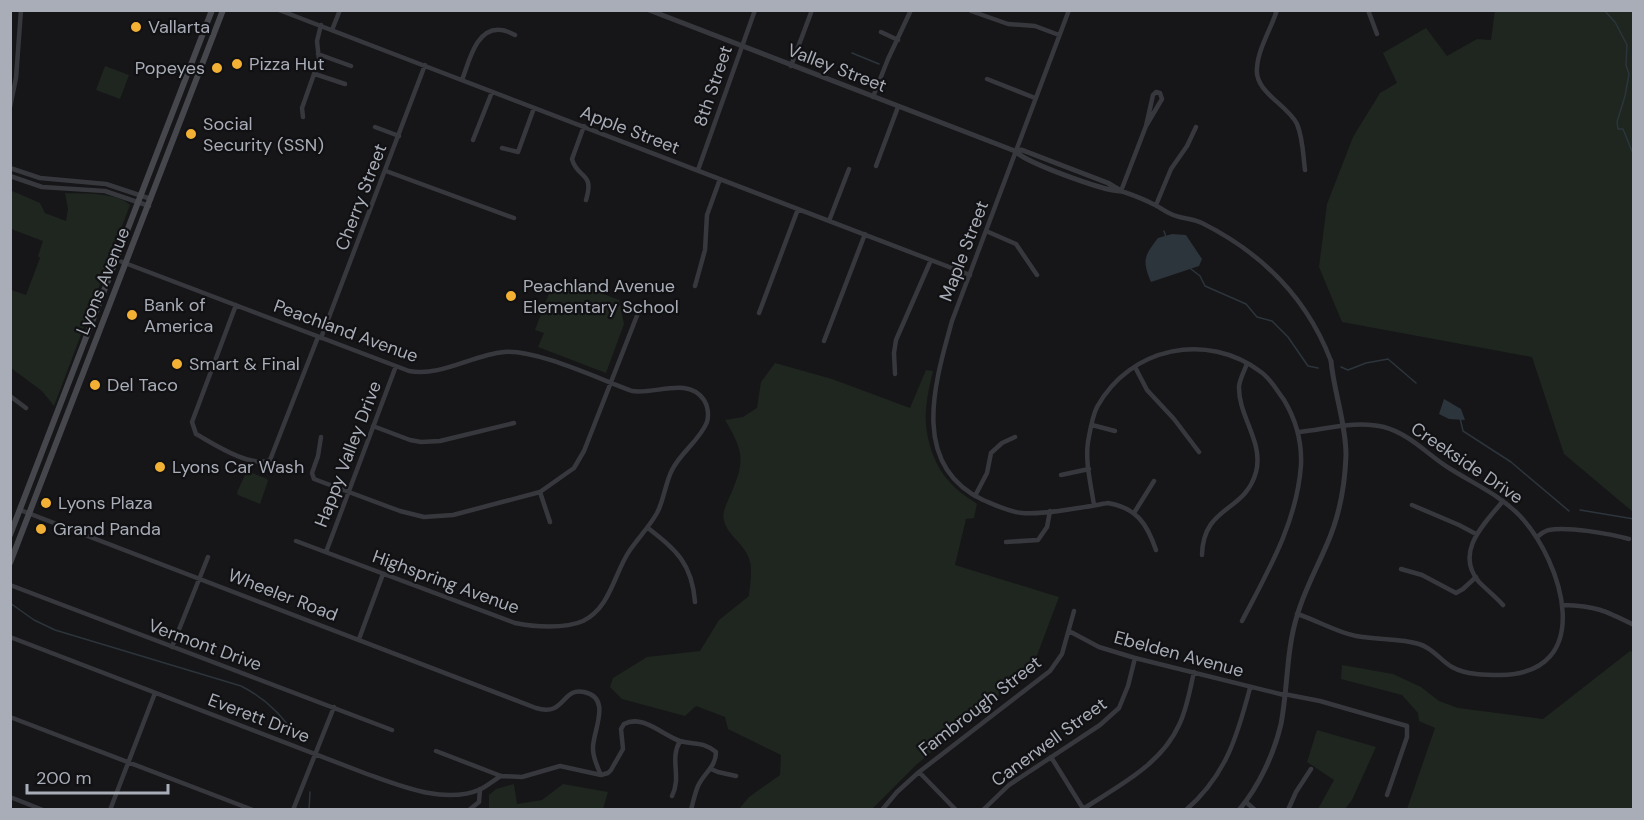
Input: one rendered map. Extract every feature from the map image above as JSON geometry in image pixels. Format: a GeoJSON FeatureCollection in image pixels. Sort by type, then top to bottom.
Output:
{"type":"FeatureCollection","features":[{"type":"Feature","properties":{"kind":"main road","name":"Lyons Avenue"},"geometry":{"type":"LineString","coordinates":[[10,535],[212,10]]}},
{"type":"Feature","properties":{"kind":"main road","name":"Lyons Avenue"},"geometry":{"type":"LineString","coordinates":[[10,563],[223,10]]}},
{"type":"Feature","properties":{"kind":"main road"},"geometry":{"type":"LineString","coordinates":[[195,54],[203,62]]}},
{"type":"Feature","properties":{"kind":"street"},"geometry":{"type":"LineString","coordinates":[[10,107],[16,78],[21,10]]}},
{"type":"Feature","properties":{"kind":"street","name":"Apple Street"},"geometry":{"type":"LineString","coordinates":[[279,10],[970,275]]}},
{"type":"Feature","properties":{"kind":"street"},"geometry":{"type":"LineString","coordinates":[[332,30],[340,10]]}},
{"type":"Feature","properties":{"kind":"street","name":"Valley Street"},"geometry":{"type":"LineString","coordinates":[[649,10],[1016,151],[1020,157],[1054,171],[1106,189],[1121,191]]}},
{"type":"Feature","properties":{"kind":"street","name":"8th Street"},"geometry":{"type":"LineString","coordinates":[[698,170],[755,10]]}},
{"type":"Feature","properties":{"kind":"street"},"geometry":{"type":"LineString","coordinates":[[791,66],[812,10]]}},
{"type":"Feature","properties":{"kind":"street"},"geometry":{"type":"LineString","coordinates":[[873,97],[880,76],[911,10]]}},
{"type":"Feature","properties":{"kind":"street","name":"Maple Street"},"geometry":{"type":"LineString","coordinates":[[1069,10],[952,321],[939,367],[932,427],[936,447],[943,464],[957,481],[975,496],[999,507],[1021,513],[1108,503],[1120,505],[1134,513]]}},
{"type":"Feature","properties":{"kind":"street"},"geometry":{"type":"LineString","coordinates":[[1277,10],[1256,70],[1258,80],[1291,114],[1297,125],[1302,142],[1305,170]]}},
{"type":"Feature","properties":{"kind":"street"},"geometry":{"type":"LineString","coordinates":[[1368,10],[1377,34]]}},
{"type":"Feature","properties":{"kind":"street"},"geometry":{"type":"LineString","coordinates":[[971,11],[1008,24],[1035,26],[1059,35]]}},
{"type":"Feature","properties":{"kind":"street"},"geometry":{"type":"LineString","coordinates":[[303,117],[302,108],[319,60],[317,41],[321,26]]}},
{"type":"Feature","properties":{"kind":"street"},"geometry":{"type":"LineString","coordinates":[[462,80],[476,44],[482,36],[489,31],[501,30],[515,35]]}},
{"type":"Feature","properties":{"kind":"street"},"geometry":{"type":"LineString","coordinates":[[880,32],[898,40]]}},
{"type":"Feature","properties":{"kind":"street"},"geometry":{"type":"LineString","coordinates":[[318,54],[351,66]]}},
{"type":"Feature","properties":{"kind":"street","name":"Cherry Street"},"geometry":{"type":"LineString","coordinates":[[236,305],[192,422],[196,434],[225,450],[256,462],[264,462],[270,460],[320,337],[425,65]]}},
{"type":"Feature","properties":{"kind":"street"},"geometry":{"type":"LineString","coordinates":[[315,74],[345,84]]}},
{"type":"Feature","properties":{"kind":"street"},"geometry":{"type":"LineString","coordinates":[[987,79],[1035,98]]}},
{"type":"Feature","properties":{"kind":"street"},"geometry":{"type":"LineString","coordinates":[[473,140],[492,92]]}},
{"type":"Feature","properties":{"kind":"street"},"geometry":{"type":"LineString","coordinates":[[1146,126],[1152,95],[1160,93],[1162,99],[1146,126],[1121,191],[1181,218],[1192,219],[1224,235],[1262,262],[1301,304],[1318,331],[1331,361],[1344,426],[1346,456],[1339,508],[1328,543],[1297,614],[1291,638],[1281,724],[1271,755],[1246,802],[1239,810]]}},
{"type":"Feature","properties":{"kind":"street"},"geometry":{"type":"LineString","coordinates":[[876,166],[898,107]]}},
{"type":"Feature","properties":{"kind":"street"},"geometry":{"type":"LineString","coordinates":[[502,148],[518,152],[534,108]]}},
{"type":"Feature","properties":{"kind":"street"},"geometry":{"type":"LineString","coordinates":[[375,126],[399,136]]}},
{"type":"Feature","properties":{"kind":"street"},"geometry":{"type":"LineString","coordinates":[[584,126],[572,159],[573,164],[584,173],[589,183],[586,200]]}},
{"type":"Feature","properties":{"kind":"street"},"geometry":{"type":"LineString","coordinates":[[1156,205],[1171,169],[1187,146],[1196,127]]}},
{"type":"Feature","properties":{"kind":"street"},"geometry":{"type":"LineString","coordinates":[[10,168],[40,178],[106,184],[150,202]]}},
{"type":"Feature","properties":{"kind":"street"},"geometry":{"type":"LineString","coordinates":[[830,221],[849,169]]}},
{"type":"Feature","properties":{"kind":"street"},"geometry":{"type":"LineString","coordinates":[[386,171],[514,218]]}},
{"type":"Feature","properties":{"kind":"street"},"geometry":{"type":"LineString","coordinates":[[10,176],[42,187],[105,191],[141,199]]}},
{"type":"Feature","properties":{"kind":"street"},"geometry":{"type":"LineString","coordinates":[[695,286],[705,250],[707,215],[720,179]]}},
{"type":"Feature","properties":{"kind":"street"},"geometry":{"type":"LineString","coordinates":[[759,313],[798,209]]}},
{"type":"Feature","properties":{"kind":"street"},"geometry":{"type":"LineString","coordinates":[[986,231],[1016,244],[1037,275]]}},
{"type":"Feature","properties":{"kind":"street"},"geometry":{"type":"LineString","coordinates":[[824,341],[865,234]]}},
{"type":"Feature","properties":{"kind":"street","name":"Peachland Avenue"},"geometry":{"type":"LineString","coordinates":[[117,260],[409,371],[424,372],[497,353],[521,352],[643,393],[684,387],[693,390],[708,408],[707,421],[698,437],[672,469],[658,511],[648,528]]}},
{"type":"Feature","properties":{"kind":"street"},"geometry":{"type":"LineString","coordinates":[[896,374],[894,353],[896,340],[931,260]]}},
{"type":"Feature","properties":{"kind":"street"},"geometry":{"type":"LineString","coordinates":[[321,437],[312,473],[314,479],[400,511],[424,517],[453,515],[540,492],[574,468],[584,451],[640,308]]}},
{"type":"Feature","properties":{"kind":"street"},"geometry":{"type":"LineString","coordinates":[[1094,505],[1088,444],[1097,408],[1117,380],[1146,359],[1162,352],[1186,350],[1211,351],[1233,357],[1260,371],[1270,380],[1288,408],[1299,432],[1301,463],[1293,515],[1242,621]]}},
{"type":"Feature","properties":{"kind":"street"},"geometry":{"type":"LineString","coordinates":[[1202,555],[1203,538],[1207,529],[1218,516],[1244,494],[1257,469],[1256,448],[1240,396],[1240,382],[1247,364]]}},
{"type":"Feature","properties":{"kind":"street","name":"Happy Valley Drive"},"geometry":{"type":"LineString","coordinates":[[326,552],[396,366]]}},
{"type":"Feature","properties":{"kind":"street"},"geometry":{"type":"LineString","coordinates":[[1135,367],[1147,390],[1174,418],[1199,452]]}},
{"type":"Feature","properties":{"kind":"street"},"geometry":{"type":"LineString","coordinates":[[10,396],[26,408]]}},
{"type":"Feature","properties":{"kind":"street"},"geometry":{"type":"LineString","coordinates":[[374,426],[421,442],[440,441],[514,423]]}},
{"type":"Feature","properties":{"kind":"street"},"geometry":{"type":"LineString","coordinates":[[1092,425],[1115,431]]}},
{"type":"Feature","properties":{"kind":"street","name":"Creekside Drive"},"geometry":{"type":"LineString","coordinates":[[1297,614],[1347,634],[1418,644],[1460,670],[1499,675],[1533,670],[1551,656],[1556,650],[1562,633],[1563,605],[1560,588],[1552,567],[1537,537],[1520,515],[1482,486],[1444,465],[1399,433],[1373,425],[1299,432]]}},
{"type":"Feature","properties":{"kind":"street"},"geometry":{"type":"LineString","coordinates":[[975,496],[987,473],[991,453],[1002,443],[1015,436]]}},
{"type":"Feature","properties":{"kind":"street"},"geometry":{"type":"LineString","coordinates":[[1061,476],[1089,469]]}},
{"type":"Feature","properties":{"kind":"street"},"geometry":{"type":"LineString","coordinates":[[1154,481],[1134,513],[1148,529],[1156,550]]}},
{"type":"Feature","properties":{"kind":"street"},"geometry":{"type":"LineString","coordinates":[[540,492],[550,522]]}},
{"type":"Feature","properties":{"kind":"street"},"geometry":{"type":"LineString","coordinates":[[1503,501],[1476,534],[1469,562],[1476,578],[1503,605]]}},
{"type":"Feature","properties":{"kind":"street"},"geometry":{"type":"LineString","coordinates":[[1412,506],[1476,534]]}},
{"type":"Feature","properties":{"kind":"street","name":"Wheeler Road"},"geometry":{"type":"LineString","coordinates":[[20,510],[536,708],[549,711],[558,707],[566,696],[577,691],[587,692],[596,699],[600,709],[592,752],[601,775]]}},
{"type":"Feature","properties":{"kind":"street"},"geometry":{"type":"LineString","coordinates":[[1006,542],[1038,540],[1047,527],[1050,511]]}},
{"type":"Feature","properties":{"kind":"street"},"geometry":{"type":"LineString","coordinates":[[648,528],[671,546],[685,564],[694,583],[695,602]]}},
{"type":"Feature","properties":{"kind":"street","name":"Highspring Avenue"},"geometry":{"type":"LineString","coordinates":[[296,541],[515,623],[533,627],[548,627],[582,621],[597,609],[608,596],[630,549],[648,528]]}},
{"type":"Feature","properties":{"kind":"street"},"geometry":{"type":"LineString","coordinates":[[1537,537],[1544,531],[1558,529],[1616,535],[1629,539]]}},
{"type":"Feature","properties":{"kind":"street"},"geometry":{"type":"LineString","coordinates":[[172,647],[208,557]]}},
{"type":"Feature","properties":{"kind":"street"},"geometry":{"type":"LineString","coordinates":[[1401,569],[1422,575],[1456,593],[1476,578]]}},
{"type":"Feature","properties":{"kind":"street"},"geometry":{"type":"LineString","coordinates":[[359,639],[383,574]]}},
{"type":"Feature","properties":{"kind":"street","name":"Vermont Drive"},"geometry":{"type":"LineString","coordinates":[[10,585],[392,730]]}},
{"type":"Feature","properties":{"kind":"street"},"geometry":{"type":"LineString","coordinates":[[1563,605],[1590,606],[1634,625]]}},
{"type":"Feature","properties":{"kind":"street","name":"Fambrough Street"},"geometry":{"type":"LineString","coordinates":[[882,810],[897,792],[919,772],[1050,671],[1062,654],[1074,611]]}},
{"type":"Feature","properties":{"kind":"street","name":"Ebelden Avenue"},"geometry":{"type":"LineString","coordinates":[[1069,631],[1099,646],[1135,658],[1250,688],[1320,701],[1407,726],[1407,737],[1387,795]]}},
{"type":"Feature","properties":{"kind":"street","name":"Everett Drive"},"geometry":{"type":"LineString","coordinates":[[10,637],[422,793],[463,794],[480,789],[501,776]]}},
{"type":"Feature","properties":{"kind":"street","name":"Canerwell Street"},"geometry":{"type":"LineString","coordinates":[[983,810],[1009,784],[1100,725],[1119,708],[1128,686],[1135,658]]}},
{"type":"Feature","properties":{"kind":"street"},"geometry":{"type":"LineString","coordinates":[[1051,757],[1084,809],[1149,765],[1166,746],[1179,726],[1194,672]]}},
{"type":"Feature","properties":{"kind":"street"},"geometry":{"type":"LineString","coordinates":[[1186,810],[1206,792],[1218,776],[1239,729],[1250,688]]}},
{"type":"Feature","properties":{"kind":"street"},"geometry":{"type":"LineString","coordinates":[[110,810],[155,693]]}},
{"type":"Feature","properties":{"kind":"street"},"geometry":{"type":"LineString","coordinates":[[293,810],[334,707]]}},
{"type":"Feature","properties":{"kind":"street"},"geometry":{"type":"LineString","coordinates":[[10,717],[253,810]]}},
{"type":"Feature","properties":{"kind":"street"},"geometry":{"type":"LineString","coordinates":[[436,751],[501,776],[522,777],[560,766],[601,775],[608,773],[614,766],[624,744],[621,729],[630,720],[652,726],[680,741],[695,742],[709,747],[716,752],[716,759],[711,769],[699,785],[692,810]]}},
{"type":"Feature","properties":{"kind":"street"},"geometry":{"type":"LineString","coordinates":[[672,796],[677,785],[674,757],[680,741]]}},
{"type":"Feature","properties":{"kind":"street"},"geometry":{"type":"LineString","coordinates":[[711,769],[736,776]]}},
{"type":"Feature","properties":{"kind":"street"},"geometry":{"type":"LineString","coordinates":[[1288,810],[1296,792],[1311,769]]}},
{"type":"Feature","properties":{"kind":"street"},"geometry":{"type":"LineString","coordinates":[[919,772],[956,810]]}},
{"type":"Feature","properties":{"kind":"street"},"geometry":{"type":"LineString","coordinates":[[469,810],[480,802],[480,789]]}},
{"type":"Feature","properties":{"kind":"street"},"geometry":{"type":"LineString","coordinates":[[10,797],[43,810]]}},
{"type":"Feature","properties":{"kind":"street"},"geometry":{"type":"LineString","coordinates":[[1246,802],[1255,810]]}},
{"type":"Feature","properties":{"kind":"shaded area"},"geometry":{"type":"Polygon","coordinates":[[[1495,11],[1633,11],[1633,512],[1564,454],[1532,357],[1342,322],[1319,267],[1327,204],[1353,137],[1380,93],[1397,83],[1383,53],[1426,28],[1447,56],[1477,39],[1491,40],[1495,11]]]}},
{"type":"Feature","properties":{"kind":"shaded area"},"geometry":{"type":"Polygon","coordinates":[[[105,66],[129,75],[120,99],[96,90],[105,66]]]}},
{"type":"Feature","properties":{"kind":"shaded area"},"geometry":{"type":"Polygon","coordinates":[[[10,190],[40,203],[45,213],[66,221],[68,209],[65,193],[109,196],[130,205],[54,406],[42,391],[11,368],[11,290],[26,295],[40,258],[38,256],[43,241],[11,229],[10,190]]]}},
{"type":"Feature","properties":{"kind":"shaded area"},"geometry":{"type":"Polygon","coordinates":[[[1172,234],[1186,235],[1202,259],[1199,266],[1151,282],[1146,269],[1147,254],[1158,238],[1172,234]]]}},
{"type":"Feature","properties":{"kind":"shaded area"},"geometry":{"type":"Polygon","coordinates":[[[565,279],[619,300],[624,324],[606,373],[538,347],[544,333],[535,330],[551,288],[561,292],[565,279]]]}},
{"type":"Feature","properties":{"kind":"shaded area"},"geometry":{"type":"Polygon","coordinates":[[[775,363],[832,379],[910,408],[926,370],[933,371],[926,409],[926,427],[933,456],[948,480],[977,504],[974,518],[966,519],[955,565],[1059,597],[1033,666],[916,765],[872,809],[739,809],[749,797],[780,775],[781,755],[728,729],[725,717],[696,706],[685,716],[622,699],[610,687],[613,678],[647,657],[700,651],[719,620],[749,596],[751,575],[749,559],[745,550],[725,525],[724,512],[738,475],[740,458],[736,441],[725,420],[743,417],[757,408],[761,382],[775,363]]]}},
{"type":"Feature","properties":{"kind":"shaded area"},"geometry":{"type":"Polygon","coordinates":[[[1444,399],[1461,409],[1465,420],[1449,419],[1439,414],[1444,399]]]}},
{"type":"Feature","properties":{"kind":"shaded area"},"geometry":{"type":"Polygon","coordinates":[[[247,471],[268,481],[260,504],[238,495],[237,492],[247,471]]]}},
{"type":"Feature","properties":{"kind":"shaded area"},"geometry":{"type":"Polygon","coordinates":[[[1630,651],[1634,653],[1633,809],[1407,809],[1435,728],[1419,721],[1418,713],[1402,695],[1341,679],[1342,665],[1393,674],[1421,687],[1439,701],[1458,708],[1543,719],[1630,651]]]}},
{"type":"Feature","properties":{"kind":"shaded area"},"geometry":{"type":"Polygon","coordinates":[[[1317,730],[1376,747],[1352,800],[1345,809],[1318,809],[1334,780],[1307,762],[1317,730]]]}},
{"type":"Feature","properties":{"kind":"shaded area"},"geometry":{"type":"Polygon","coordinates":[[[514,784],[517,804],[542,800],[563,784],[608,792],[603,809],[489,809],[489,795],[496,789],[514,784]]]}},
{"type":"Feature","properties":{"kind":"waterway"},"geometry":{"type":"LineString","coordinates":[[1604,10],[1615,22],[1627,45],[1626,65],[1629,74],[1617,122],[1618,129],[1623,129],[1634,156]]}},
{"type":"Feature","properties":{"kind":"waterway"},"geometry":{"type":"LineString","coordinates":[[852,53],[879,64]]}},
{"type":"Feature","properties":{"kind":"waterway"},"geometry":{"type":"LineString","coordinates":[[1164,231],[1166,237]]}},
{"type":"Feature","properties":{"kind":"waterway"},"geometry":{"type":"LineString","coordinates":[[1191,269],[1200,276],[1205,286],[1246,304],[1257,317],[1272,321],[1288,337],[1308,366],[1318,368]]}},
{"type":"Feature","properties":{"kind":"waterway"},"geometry":{"type":"LineString","coordinates":[[1341,367],[1348,370],[1366,363],[1388,359],[1416,383]]}},
{"type":"Feature","properties":{"kind":"waterway"},"geometry":{"type":"LineString","coordinates":[[1460,418],[1463,431],[1511,462],[1569,511]]}},
{"type":"Feature","properties":{"kind":"waterway"},"geometry":{"type":"LineString","coordinates":[[1580,510],[1634,519]]}},
{"type":"Feature","properties":{"kind":"waterway"},"geometry":{"type":"LineString","coordinates":[[10,603],[34,620],[55,630],[241,686],[272,707],[296,737]]}},
{"type":"Feature","properties":{"kind":"waterway"},"geometry":{"type":"LineString","coordinates":[[309,810],[310,792]]}},
{"type":"Feature","properties":{"kind":"place","name":"Vallarta"},"geometry":{"type":"Point","coordinates":[136,27]}},
{"type":"Feature","properties":{"kind":"place","name":"Pizza Hut"},"geometry":{"type":"Point","coordinates":[237,64]}},
{"type":"Feature","properties":{"kind":"place","name":"Popeyes"},"geometry":{"type":"Point","coordinates":[217,68]}},
{"type":"Feature","properties":{"kind":"place","name":"Social Security (SSN)"},"geometry":{"type":"Point","coordinates":[191,134]}},
{"type":"Feature","properties":{"kind":"place","name":"Peachland Avenue Elementary School"},"geometry":{"type":"Point","coordinates":[511,296]}},
{"type":"Feature","properties":{"kind":"place","name":"Bank of America"},"geometry":{"type":"Point","coordinates":[132,315]}},
{"type":"Feature","properties":{"kind":"place","name":"Smart & Final"},"geometry":{"type":"Point","coordinates":[177,364]}},
{"type":"Feature","properties":{"kind":"place","name":"Del Taco"},"geometry":{"type":"Point","coordinates":[95,385]}},
{"type":"Feature","properties":{"kind":"place","name":"Lyons Car Wash"},"geometry":{"type":"Point","coordinates":[160,467]}},
{"type":"Feature","properties":{"kind":"place","name":"Lyons Plaza"},"geometry":{"type":"Point","coordinates":[46,503]}},
{"type":"Feature","properties":{"kind":"place","name":"Grand Panda"},"geometry":{"type":"Point","coordinates":[41,529]}}]}
